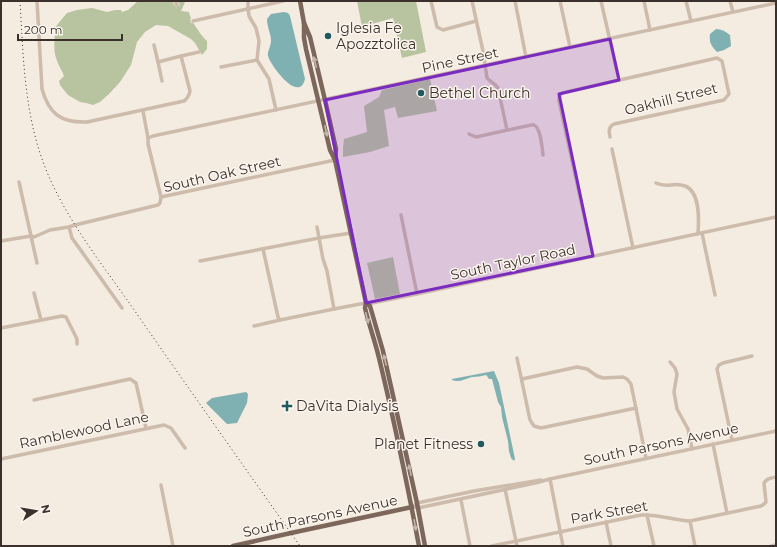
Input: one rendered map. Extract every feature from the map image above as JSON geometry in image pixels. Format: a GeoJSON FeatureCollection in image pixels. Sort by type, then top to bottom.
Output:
{"type":"FeatureCollection","features":[{"type":"Feature","properties":{"kind":"main road"},"geometry":{"type":"LineString","coordinates":[[300,1],[304,23],[304,38],[330,150],[335,160],[366,303],[365,308],[387,392],[419,546]]}},
{"type":"Feature","properties":{"kind":"main road"},"geometry":{"type":"LineString","coordinates":[[304,23],[310,37],[325,100],[336,149],[335,160]]}},
{"type":"Feature","properties":{"kind":"main road"},"geometry":{"type":"LineString","coordinates":[[366,303],[370,306],[383,351],[425,546]]}},
{"type":"Feature","properties":{"kind":"main road","name":"South Parsons Avenue"},"geometry":{"type":"LineString","coordinates":[[232,546],[244,545],[291,532],[412,507]]}},
{"type":"Feature","properties":{"kind":"street"},"geometry":{"type":"LineString","coordinates":[[37,1],[42,89],[45,101],[59,117],[68,121],[79,123],[87,122],[184,101],[187,99],[190,91],[182,56]]}},
{"type":"Feature","properties":{"kind":"street"},"geometry":{"type":"LineString","coordinates":[[248,1],[249,16],[256,28],[259,42],[257,60],[269,79],[276,110]]}},
{"type":"Feature","properties":{"kind":"street"},"geometry":{"type":"LineString","coordinates":[[193,21],[283,1]]}},
{"type":"Feature","properties":{"kind":"street"},"geometry":{"type":"LineString","coordinates":[[431,1],[437,27],[443,30],[476,21]]}},
{"type":"Feature","properties":{"kind":"street"},"geometry":{"type":"LineString","coordinates":[[472,1],[486,66],[487,78],[498,88],[507,130]]}},
{"type":"Feature","properties":{"kind":"street"},"geometry":{"type":"LineString","coordinates":[[515,1],[526,57]]}},
{"type":"Feature","properties":{"kind":"street"},"geometry":{"type":"LineString","coordinates":[[560,1],[570,47]]}},
{"type":"Feature","properties":{"kind":"street"},"geometry":{"type":"LineString","coordinates":[[602,1],[619,80]]}},
{"type":"Feature","properties":{"kind":"street"},"geometry":{"type":"LineString","coordinates":[[644,1],[650,30]]}},
{"type":"Feature","properties":{"kind":"street"},"geometry":{"type":"LineString","coordinates":[[686,1],[691,21]]}},
{"type":"Feature","properties":{"kind":"street"},"geometry":{"type":"LineString","coordinates":[[730,1],[733,12]]}},
{"type":"Feature","properties":{"kind":"street","name":"Pine Street"},"geometry":{"type":"LineString","coordinates":[[148,138],[776,3]]}},
{"type":"Feature","properties":{"kind":"street"},"geometry":{"type":"LineString","coordinates":[[154,45],[162,81]]}},
{"type":"Feature","properties":{"kind":"street"},"geometry":{"type":"LineString","coordinates":[[158,62],[199,52]]}},
{"type":"Feature","properties":{"kind":"street","name":"Oakhill Street"},"geometry":{"type":"LineString","coordinates":[[593,256],[559,101],[560,95],[562,93],[717,58],[722,61],[729,94],[724,100],[614,124],[610,127],[610,136]]}},
{"type":"Feature","properties":{"kind":"street"},"geometry":{"type":"LineString","coordinates":[[221,67],[257,60]]}},
{"type":"Feature","properties":{"kind":"street"},"geometry":{"type":"LineString","coordinates":[[143,110],[148,144],[161,197]]}},
{"type":"Feature","properties":{"kind":"street"},"geometry":{"type":"LineString","coordinates":[[470,134],[476,136],[534,125],[538,129],[544,155]]}},
{"type":"Feature","properties":{"kind":"street"},"geometry":{"type":"LineString","coordinates":[[612,149],[633,248]]}},
{"type":"Feature","properties":{"kind":"street","name":"South Oak Street"},"geometry":{"type":"LineString","coordinates":[[1,241],[32,236],[34,237],[50,230],[69,227],[158,205],[161,197],[335,160]]}},
{"type":"Feature","properties":{"kind":"street"},"geometry":{"type":"LineString","coordinates":[[19,182],[37,263]]}},
{"type":"Feature","properties":{"kind":"street"},"geometry":{"type":"LineString","coordinates":[[656,183],[664,186],[681,184],[691,190],[694,195],[699,211],[700,234],[715,295]]}},
{"type":"Feature","properties":{"kind":"street"},"geometry":{"type":"LineString","coordinates":[[401,215],[417,294]]}},
{"type":"Feature","properties":{"kind":"street","name":"South Taylor Road"},"geometry":{"type":"LineString","coordinates":[[254,326],[334,309],[417,294],[776,217]]}},
{"type":"Feature","properties":{"kind":"street"},"geometry":{"type":"LineString","coordinates":[[69,227],[72,238],[122,308]]}},
{"type":"Feature","properties":{"kind":"street"},"geometry":{"type":"LineString","coordinates":[[316,227],[323,259],[328,271],[334,309]]}},
{"type":"Feature","properties":{"kind":"street"},"geometry":{"type":"LineString","coordinates":[[200,261],[319,238],[351,234]]}},
{"type":"Feature","properties":{"kind":"street"},"geometry":{"type":"LineString","coordinates":[[263,249],[278,317],[280,320]]}},
{"type":"Feature","properties":{"kind":"street"},"geometry":{"type":"LineString","coordinates":[[34,293],[40,320]]}},
{"type":"Feature","properties":{"kind":"street"},"geometry":{"type":"LineString","coordinates":[[1,328],[62,316],[66,317],[77,339],[77,344]]}},
{"type":"Feature","properties":{"kind":"street"},"geometry":{"type":"LineString","coordinates":[[732,440],[717,369],[719,365],[723,363],[752,356]]}},
{"type":"Feature","properties":{"kind":"street"},"geometry":{"type":"LineString","coordinates":[[517,358],[530,420],[534,426],[540,428],[636,408]]}},
{"type":"Feature","properties":{"kind":"street"},"geometry":{"type":"LineString","coordinates":[[670,362],[677,374],[674,392],[677,409],[688,429],[692,449]]}},
{"type":"Feature","properties":{"kind":"street"},"geometry":{"type":"LineString","coordinates":[[522,380],[577,367],[587,369],[603,378],[623,377],[627,379],[630,384],[636,408],[646,458]]}},
{"type":"Feature","properties":{"kind":"street"},"geometry":{"type":"LineString","coordinates":[[34,400],[130,379],[136,383],[146,428]]}},
{"type":"Feature","properties":{"kind":"street","name":"Ramblewood Lane"},"geometry":{"type":"LineString","coordinates":[[1,460],[164,425],[171,428],[185,448]]}},
{"type":"Feature","properties":{"kind":"street","name":"South Parsons Avenue"},"geometry":{"type":"LineString","coordinates":[[412,507],[467,493],[505,488],[550,479],[776,431]]}},
{"type":"Feature","properties":{"kind":"street"},"geometry":{"type":"LineString","coordinates":[[713,444],[727,513]]}},
{"type":"Feature","properties":{"kind":"street","name":"Park Street"},"geometry":{"type":"LineString","coordinates":[[492,546],[641,515],[690,521],[761,506],[766,502],[765,480],[776,477]]}},
{"type":"Feature","properties":{"kind":"street"},"geometry":{"type":"LineString","coordinates":[[550,479],[563,546]]}},
{"type":"Feature","properties":{"kind":"street"},"geometry":{"type":"LineString","coordinates":[[160,485],[173,546]]}},
{"type":"Feature","properties":{"kind":"street"},"geometry":{"type":"LineString","coordinates":[[505,488],[517,546]]}},
{"type":"Feature","properties":{"kind":"street","name":"South Parsons Avenue"},"geometry":{"type":"LineString","coordinates":[[417,506],[461,500],[505,488]]}},
{"type":"Feature","properties":{"kind":"street"},"geometry":{"type":"LineString","coordinates":[[461,500],[470,546]]}},
{"type":"Feature","properties":{"kind":"street"},"geometry":{"type":"LineString","coordinates":[[648,515],[654,546]]}},
{"type":"Feature","properties":{"kind":"street"},"geometry":{"type":"LineString","coordinates":[[690,521],[696,546]]}},
{"type":"Feature","properties":{"kind":"street"},"geometry":{"type":"LineString","coordinates":[[606,522],[611,546]]}},
{"type":"Feature","properties":{"kind":"street"},"geometry":{"type":"LineString","coordinates":[[771,546],[776,545]]}},
{"type":"Feature","properties":{"kind":"highlighted area"},"geometry":{"type":"Polygon","coordinates":[[[610,39],[619,80],[559,94],[593,256],[366,303],[325,100],[610,39]]]}},
{"type":"Feature","properties":{"kind":"green space"},"geometry":{"type":"Polygon","coordinates":[[[138,1],[172,1],[176,7],[180,5],[177,1],[184,1],[185,2],[181,11],[189,12],[191,23],[193,23],[207,41],[207,49],[202,55],[191,39],[168,26],[156,25],[145,32],[137,42],[131,65],[120,82],[100,102],[93,105],[80,102],[68,95],[60,85],[59,81],[64,76],[55,55],[55,29],[57,25],[67,13],[77,10],[92,8],[107,12],[121,10],[122,12],[128,10],[138,1]]]}},
{"type":"Feature","properties":{"kind":"green space"},"geometry":{"type":"Polygon","coordinates":[[[357,1],[416,1],[426,52],[402,58],[393,18],[362,27],[357,1]]]}},
{"type":"Feature","properties":{"kind":"green space"},"geometry":{"type":"Polygon","coordinates":[[[430,79],[437,111],[398,118],[395,107],[384,110],[389,146],[370,152],[343,157],[344,139],[367,132],[364,106],[379,97],[382,90],[430,79]]]}},
{"type":"Feature","properties":{"kind":"green space"},"geometry":{"type":"Polygon","coordinates":[[[393,257],[400,294],[375,299],[367,263],[393,257]]]}},
{"type":"Feature","properties":{"kind":"water"},"geometry":{"type":"Polygon","coordinates":[[[284,12],[288,13],[290,16],[305,79],[302,86],[297,87],[285,81],[274,67],[268,56],[271,41],[267,19],[271,14],[284,12]]]}},
{"type":"Feature","properties":{"kind":"water"},"geometry":{"type":"Polygon","coordinates":[[[716,29],[723,30],[730,35],[731,46],[717,52],[710,42],[710,34],[716,29]]]}},
{"type":"Feature","properties":{"kind":"water"},"geometry":{"type":"Polygon","coordinates":[[[494,371],[499,383],[515,459],[514,461],[511,458],[509,451],[501,407],[498,402],[492,379],[489,379],[486,375],[460,381],[452,380],[494,371]]]}},
{"type":"Feature","properties":{"kind":"water"},"geometry":{"type":"Polygon","coordinates":[[[246,392],[248,394],[247,403],[237,423],[227,424],[206,403],[212,398],[246,392]]]}},
{"type":"Feature","properties":{"kind":"railway"},"geometry":{"type":"LineString","coordinates":[[20,1],[27,97],[40,153],[57,194],[79,232],[300,546]]}},
{"type":"Feature","properties":{"kind":"place","name":"Iglesia Fe Apozztolica"},"geometry":{"type":"Point","coordinates":[328,36]}},
{"type":"Feature","properties":{"kind":"place","name":"Bethel Church"},"geometry":{"type":"Point","coordinates":[421,93]}},
{"type":"Feature","properties":{"kind":"place","name":"DaVita Dialysis"},"geometry":{"type":"Point","coordinates":[287,406]}},
{"type":"Feature","properties":{"kind":"place","name":"Planet Fitness"},"geometry":{"type":"Point","coordinates":[481,444]}}]}
